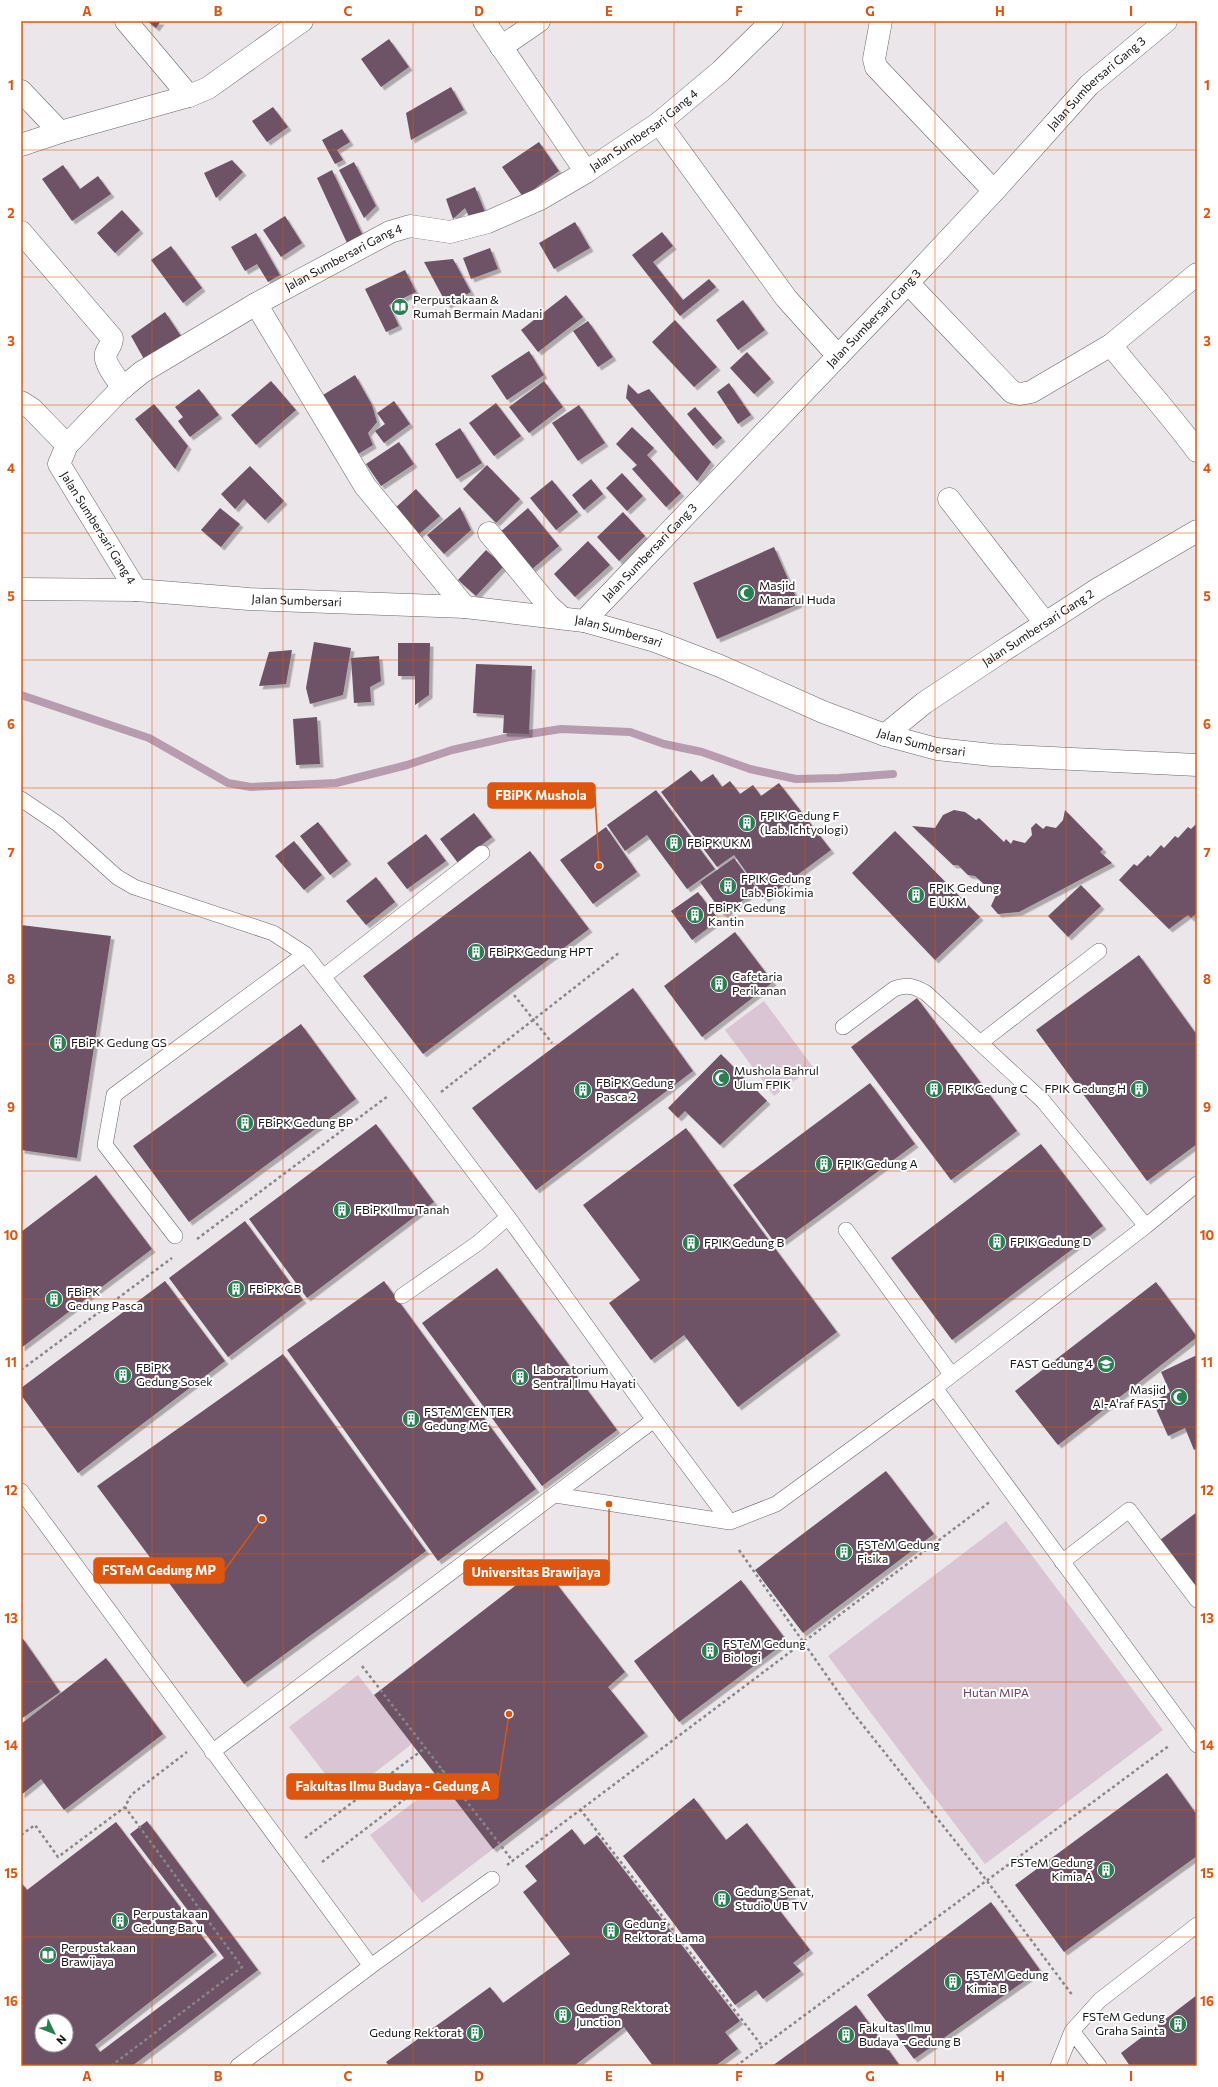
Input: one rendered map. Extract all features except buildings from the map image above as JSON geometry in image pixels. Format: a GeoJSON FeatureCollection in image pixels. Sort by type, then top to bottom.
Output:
{"type":"FeatureCollection","features":[{"type":"Feature","properties":{"kind":"street"},"geometry":{"type":"LineString","coordinates":[[126,21],[189,96]]}},
{"type":"Feature","properties":{"kind":"street"},"geometry":{"type":"LineString","coordinates":[[21,145],[60,132],[189,96],[208,88],[302,21]]}},
{"type":"Feature","properties":{"kind":"street"},"geometry":{"type":"LineString","coordinates":[[484,21],[586,172]]}},
{"type":"Feature","properties":{"kind":"street"},"geometry":{"type":"LineString","coordinates":[[501,47],[539,21]]}},
{"type":"Feature","properties":{"kind":"street","name":"Jalan Sumbersari Gang 4"},"geometry":{"type":"LineString","coordinates":[[136,590],[59,464],[67,445],[123,388],[142,372],[256,304],[390,232],[410,226],[450,232],[488,222],[540,199],[586,172],[659,123],[721,72],[772,21]]}},
{"type":"Feature","properties":{"kind":"street"},"geometry":{"type":"LineString","coordinates":[[881,21],[874,59],[876,67],[994,191]]}},
{"type":"Feature","properties":{"kind":"street","name":"Jalan Sumbersari Gang 3"},"geometry":{"type":"LineString","coordinates":[[584,621],[908,283],[994,191],[1089,85],[1166,21]]}},
{"type":"Feature","properties":{"kind":"street"},"geometry":{"type":"LineString","coordinates":[[21,91],[60,132]]}},
{"type":"Feature","properties":{"kind":"street"},"geometry":{"type":"LineString","coordinates":[[659,123],[786,298],[838,356]]}},
{"type":"Feature","properties":{"kind":"street"},"geometry":{"type":"LineString","coordinates":[[21,232],[112,338],[112,342],[106,354],[106,361],[123,388]]}},
{"type":"Feature","properties":{"kind":"street"},"geometry":{"type":"LineString","coordinates":[[908,283],[1012,392],[1020,394],[1031,392],[1111,344],[1197,274]]}},
{"type":"Feature","properties":{"kind":"street"},"geometry":{"type":"LineString","coordinates":[[256,304],[365,486],[466,607]]}},
{"type":"Feature","properties":{"kind":"street"},"geometry":{"type":"LineString","coordinates":[[1111,344],[1139,380],[1176,422],[1197,451]]}},
{"type":"Feature","properties":{"kind":"street"},"geometry":{"type":"LineString","coordinates":[[21,402],[32,409],[67,445]]}},
{"type":"Feature","properties":{"kind":"street"},"geometry":{"type":"LineString","coordinates":[[949,499],[1046,623]]}},
{"type":"Feature","properties":{"kind":"street","name":"Jalan Sumbersari Gang 2"},"geometry":{"type":"LineString","coordinates":[[889,730],[924,703],[1098,589],[1170,548],[1197,530]]}},
{"type":"Feature","properties":{"kind":"street"},"geometry":{"type":"LineString","coordinates":[[489,533],[548,605],[561,617]]}},
{"type":"Feature","properties":{"kind":"street","name":"Jalan Sumbersari"},"geometry":{"type":"LineString","coordinates":[[21,589],[136,590],[250,600],[466,607],[561,617],[584,621],[655,641],[720,666],[823,712],[889,730],[937,749],[992,755],[1197,765]]}},
{"type":"Feature","properties":{"kind":"lane"},"geometry":{"type":"LineString","coordinates":[[21,799],[58,824],[117,877],[134,887],[273,933],[305,954],[406,1082],[508,1217],[654,1420],[730,1522]]}},
{"type":"Feature","properties":{"kind":"lane"},"geometry":{"type":"LineString","coordinates":[[324,977],[482,853]]}},
{"type":"Feature","properties":{"kind":"lane"},"geometry":{"type":"LineString","coordinates":[[980,1043],[1099,951]]}},
{"type":"Feature","properties":{"kind":"lane"},"geometry":{"type":"LineString","coordinates":[[175,1236],[105,1145],[114,1095],[305,954]]}},
{"type":"Feature","properties":{"kind":"lane"},"geometry":{"type":"LineString","coordinates":[[843,1027],[894,989],[904,986],[914,986],[926,993],[1043,1101],[1146,1226]]}},
{"type":"Feature","properties":{"kind":"lane"},"geometry":{"type":"LineString","coordinates":[[555,1495],[730,1522],[776,1504],[935,1388],[951,1374],[1146,1226],[1197,1184]]}},
{"type":"Feature","properties":{"kind":"lane"},"geometry":{"type":"LineString","coordinates":[[402,1296],[478,1243],[508,1217]]}},
{"type":"Feature","properties":{"kind":"lane"},"geometry":{"type":"LineString","coordinates":[[846,1230],[951,1374]]}},
{"type":"Feature","properties":{"kind":"lane"},"geometry":{"type":"LineString","coordinates":[[935,1388],[1197,1745]]}},
{"type":"Feature","properties":{"kind":"lane"},"geometry":{"type":"LineString","coordinates":[[212,1752],[654,1420]]}},
{"type":"Feature","properties":{"kind":"lane"},"geometry":{"type":"LineString","coordinates":[[21,1491],[371,1966]]}},
{"type":"Feature","properties":{"kind":"lane"},"geometry":{"type":"LineString","coordinates":[[1062,1562],[1129,1510],[1197,1600]]}},
{"type":"Feature","properties":{"kind":"lane"},"geometry":{"type":"LineString","coordinates":[[238,2066],[371,1966],[492,1879]]}},
{"type":"Feature","properties":{"kind":"lane"},"geometry":{"type":"LineString","coordinates":[[1058,2066],[1072,2031],[1086,2014],[1113,1989],[1197,1925]]}},
{"type":"Feature","properties":{"kind":"lane"},"geometry":{"type":"LineString","coordinates":[[1072,2031],[1099,2066]]}},
{"type":"Feature","properties":{"kind":"path"},"geometry":{"type":"LineString","coordinates":[[423,1106],[620,952]]}},
{"type":"Feature","properties":{"kind":"path"},"geometry":{"type":"LineString","coordinates":[[514,995],[552,1043]]}},
{"type":"Feature","properties":{"kind":"path"},"geometry":{"type":"LineString","coordinates":[[196,1240],[406,1082]]}},
{"type":"Feature","properties":{"kind":"path"},"geometry":{"type":"LineString","coordinates":[[21,1370],[177,1254]]}},
{"type":"Feature","properties":{"kind":"path"},"geometry":{"type":"LineString","coordinates":[[349,1648],[512,1860],[1009,1488]]}},
{"type":"Feature","properties":{"kind":"path"},"geometry":{"type":"LineString","coordinates":[[739,1550],[850,1709],[987,1881],[1086,2014]]}},
{"type":"Feature","properties":{"kind":"path"},"geometry":{"type":"LineString","coordinates":[[736,2066],[1187,1732]]}},
{"type":"Feature","properties":{"kind":"path"},"geometry":{"type":"LineString","coordinates":[[21,1835],[34,1825],[58,1857],[125,1807],[131,1795],[203,1740]]}},
{"type":"Feature","properties":{"kind":"path"},"geometry":{"type":"LineString","coordinates":[[287,1852],[426,1748]]}},
{"type":"Feature","properties":{"kind":"path"},"geometry":{"type":"LineString","coordinates":[[304,1875],[443,1770]]}},
{"type":"Feature","properties":{"kind":"path"},"geometry":{"type":"LineString","coordinates":[[111,2066],[242,1967],[125,1807]]}},
{"type":"Feature","properties":{"kind":"path"},"geometry":{"type":"LineString","coordinates":[[580,1809],[762,2046]]}},
{"type":"Feature","properties":{"kind":"green space"},"geometry":{"type":"Polygon","coordinates":[[[764,1001],[813,1067],[774,1096],[725,1030],[764,1001]]]}},
{"type":"Feature","properties":{"kind":"green space","name":"Hutan MIPA"},"geometry":{"type":"Polygon","coordinates":[[[1006,1521],[1163,1730],[985,1864],[828,1656],[1006,1521]]]}},
{"type":"Feature","properties":{"kind":"green space"},"geometry":{"type":"Polygon","coordinates":[[[358,1675],[412,1744],[343,1797],[289,1727],[358,1675]]]}},
{"type":"Feature","properties":{"kind":"green space"},"geometry":{"type":"Polygon","coordinates":[[[441,1782],[493,1849],[422,1903],[370,1835],[441,1782]]]}},
{"type":"Feature","properties":{"kind":"waterway"},"geometry":{"type":"LineString","coordinates":[[21,695],[149,738],[228,783],[251,787],[336,783],[407,765],[452,750],[510,737],[561,729],[630,732],[664,744],[702,752],[750,769],[796,779],[839,778],[893,774]]}},
{"type":"Feature","properties":{"kind":"place","name":"Perpustakaan & Rumah Bermain Madani"},"geometry":{"type":"Point","coordinates":[400,307]}},
{"type":"Feature","properties":{"kind":"place","name":"Masjid Manarul Huda"},"geometry":{"type":"Point","coordinates":[746,593]}},
{"type":"Feature","properties":{"kind":"place","name":"FPIK Gedung F (Lab. Ichtyologi)"},"geometry":{"type":"Point","coordinates":[747,823]}},
{"type":"Feature","properties":{"kind":"place","name":"FBiPK UKM"},"geometry":{"type":"Point","coordinates":[674,843]}},
{"type":"Feature","properties":{"kind":"place","name":"FBiPK Mushola"},"geometry":{"type":"Point","coordinates":[599,866]}},
{"type":"Feature","properties":{"kind":"place","name":"FPIK Gedung Lab. Biokimia"},"geometry":{"type":"Point","coordinates":[728,886]}},
{"type":"Feature","properties":{"kind":"place","name":"FPIK Gedung E UKM"},"geometry":{"type":"Point","coordinates":[916,895]}},
{"type":"Feature","properties":{"kind":"place","name":"FBiPK Gedung Kantin"},"geometry":{"type":"Point","coordinates":[695,915]}},
{"type":"Feature","properties":{"kind":"place","name":"FBiPK Gedung HPT"},"geometry":{"type":"Point","coordinates":[476,952]}},
{"type":"Feature","properties":{"kind":"place","name":"Cafetaria Perikanan"},"geometry":{"type":"Point","coordinates":[719,984]}},
{"type":"Feature","properties":{"kind":"place","name":"FBiPK Gedung GS"},"geometry":{"type":"Point","coordinates":[58,1043]}},
{"type":"Feature","properties":{"kind":"place","name":"Mushola Bahrul Ulum FPIK"},"geometry":{"type":"Point","coordinates":[721,1078]}},
{"type":"Feature","properties":{"kind":"place","name":"FPIK Gedung C"},"geometry":{"type":"Point","coordinates":[934,1089]}},
{"type":"Feature","properties":{"kind":"place","name":"FPIK Gedung H"},"geometry":{"type":"Point","coordinates":[1139,1089]}},
{"type":"Feature","properties":{"kind":"place","name":"FBiPK Gedung Pasca 2"},"geometry":{"type":"Point","coordinates":[583,1090]}},
{"type":"Feature","properties":{"kind":"place","name":"FBiPK Gedung BP"},"geometry":{"type":"Point","coordinates":[245,1123]}},
{"type":"Feature","properties":{"kind":"place","name":"FPIK Gedung A"},"geometry":{"type":"Point","coordinates":[824,1164]}},
{"type":"Feature","properties":{"kind":"place","name":"FBiPK Ilmu Tanah"},"geometry":{"type":"Point","coordinates":[342,1210]}},
{"type":"Feature","properties":{"kind":"place","name":"FPIK Gedung D"},"geometry":{"type":"Point","coordinates":[997,1242]}},
{"type":"Feature","properties":{"kind":"place","name":"FPIK Gedung B"},"geometry":{"type":"Point","coordinates":[691,1243]}},
{"type":"Feature","properties":{"kind":"place","name":"FBiPK GB"},"geometry":{"type":"Point","coordinates":[236,1289]}},
{"type":"Feature","properties":{"kind":"place","name":"FBiPK Gedung Pasca"},"geometry":{"type":"Point","coordinates":[54,1299]}},
{"type":"Feature","properties":{"kind":"place","name":"FAST Gedung 4"},"geometry":{"type":"Point","coordinates":[1106,1364]}},
{"type":"Feature","properties":{"kind":"place","name":"FBiPK Gedung Sosek"},"geometry":{"type":"Point","coordinates":[123,1375]}},
{"type":"Feature","properties":{"kind":"place","name":"Laboratorium Sentral Ilmu Hayati"},"geometry":{"type":"Point","coordinates":[520,1377]}},
{"type":"Feature","properties":{"kind":"place","name":"Masjid Al-A'raf FAST"},"geometry":{"type":"Point","coordinates":[1179,1397]}},
{"type":"Feature","properties":{"kind":"place","name":"FSTeM CENTER Gedung MC"},"geometry":{"type":"Point","coordinates":[411,1419]}},
{"type":"Feature","properties":{"kind":"place","name":"Universitas Brawijaya"},"geometry":{"type":"Point","coordinates":[609,1504]}},
{"type":"Feature","properties":{"kind":"place","name":"FSTeM Gedung MP"},"geometry":{"type":"Point","coordinates":[262,1519]}},
{"type":"Feature","properties":{"kind":"place","name":"FSTeM Gedung Fisika"},"geometry":{"type":"Point","coordinates":[844,1552]}},
{"type":"Feature","properties":{"kind":"place","name":"FSTeM Gedung Biologi"},"geometry":{"type":"Point","coordinates":[710,1651]}},
{"type":"Feature","properties":{"kind":"place","name":"Fakultas Ilmu Budaya - Gedung A"},"geometry":{"type":"Point","coordinates":[509,1714]}},
{"type":"Feature","properties":{"kind":"place","name":"FSTeM Gedung Kimia A"},"geometry":{"type":"Point","coordinates":[1106,1870]}},
{"type":"Feature","properties":{"kind":"place","name":"Gedung Senat, Studio UB TV"},"geometry":{"type":"Point","coordinates":[722,1899]}},
{"type":"Feature","properties":{"kind":"place","name":"Perpustakaan Gedung Baru"},"geometry":{"type":"Point","coordinates":[120,1921]}},
{"type":"Feature","properties":{"kind":"place","name":"Gedung Rektorat Lama"},"geometry":{"type":"Point","coordinates":[611,1931]}},
{"type":"Feature","properties":{"kind":"place","name":"Perpustakaan Brawijaya"},"geometry":{"type":"Point","coordinates":[48,1955]}},
{"type":"Feature","properties":{"kind":"place","name":"FSTeM Gedung Kimia B"},"geometry":{"type":"Point","coordinates":[953,1982]}},
{"type":"Feature","properties":{"kind":"place","name":"Gedung Rektorat Junction"},"geometry":{"type":"Point","coordinates":[563,2015]}},
{"type":"Feature","properties":{"kind":"place","name":"FSTeM Gedung Graha Sainta"},"geometry":{"type":"Point","coordinates":[1178,2024]}},
{"type":"Feature","properties":{"kind":"place","name":"Gedung Rektorat"},"geometry":{"type":"Point","coordinates":[475,2033]}},
{"type":"Feature","properties":{"kind":"place","name":"Fakultas Ilmu Budaya - Gedung B"},"geometry":{"type":"Point","coordinates":[846,2035]}}]}
